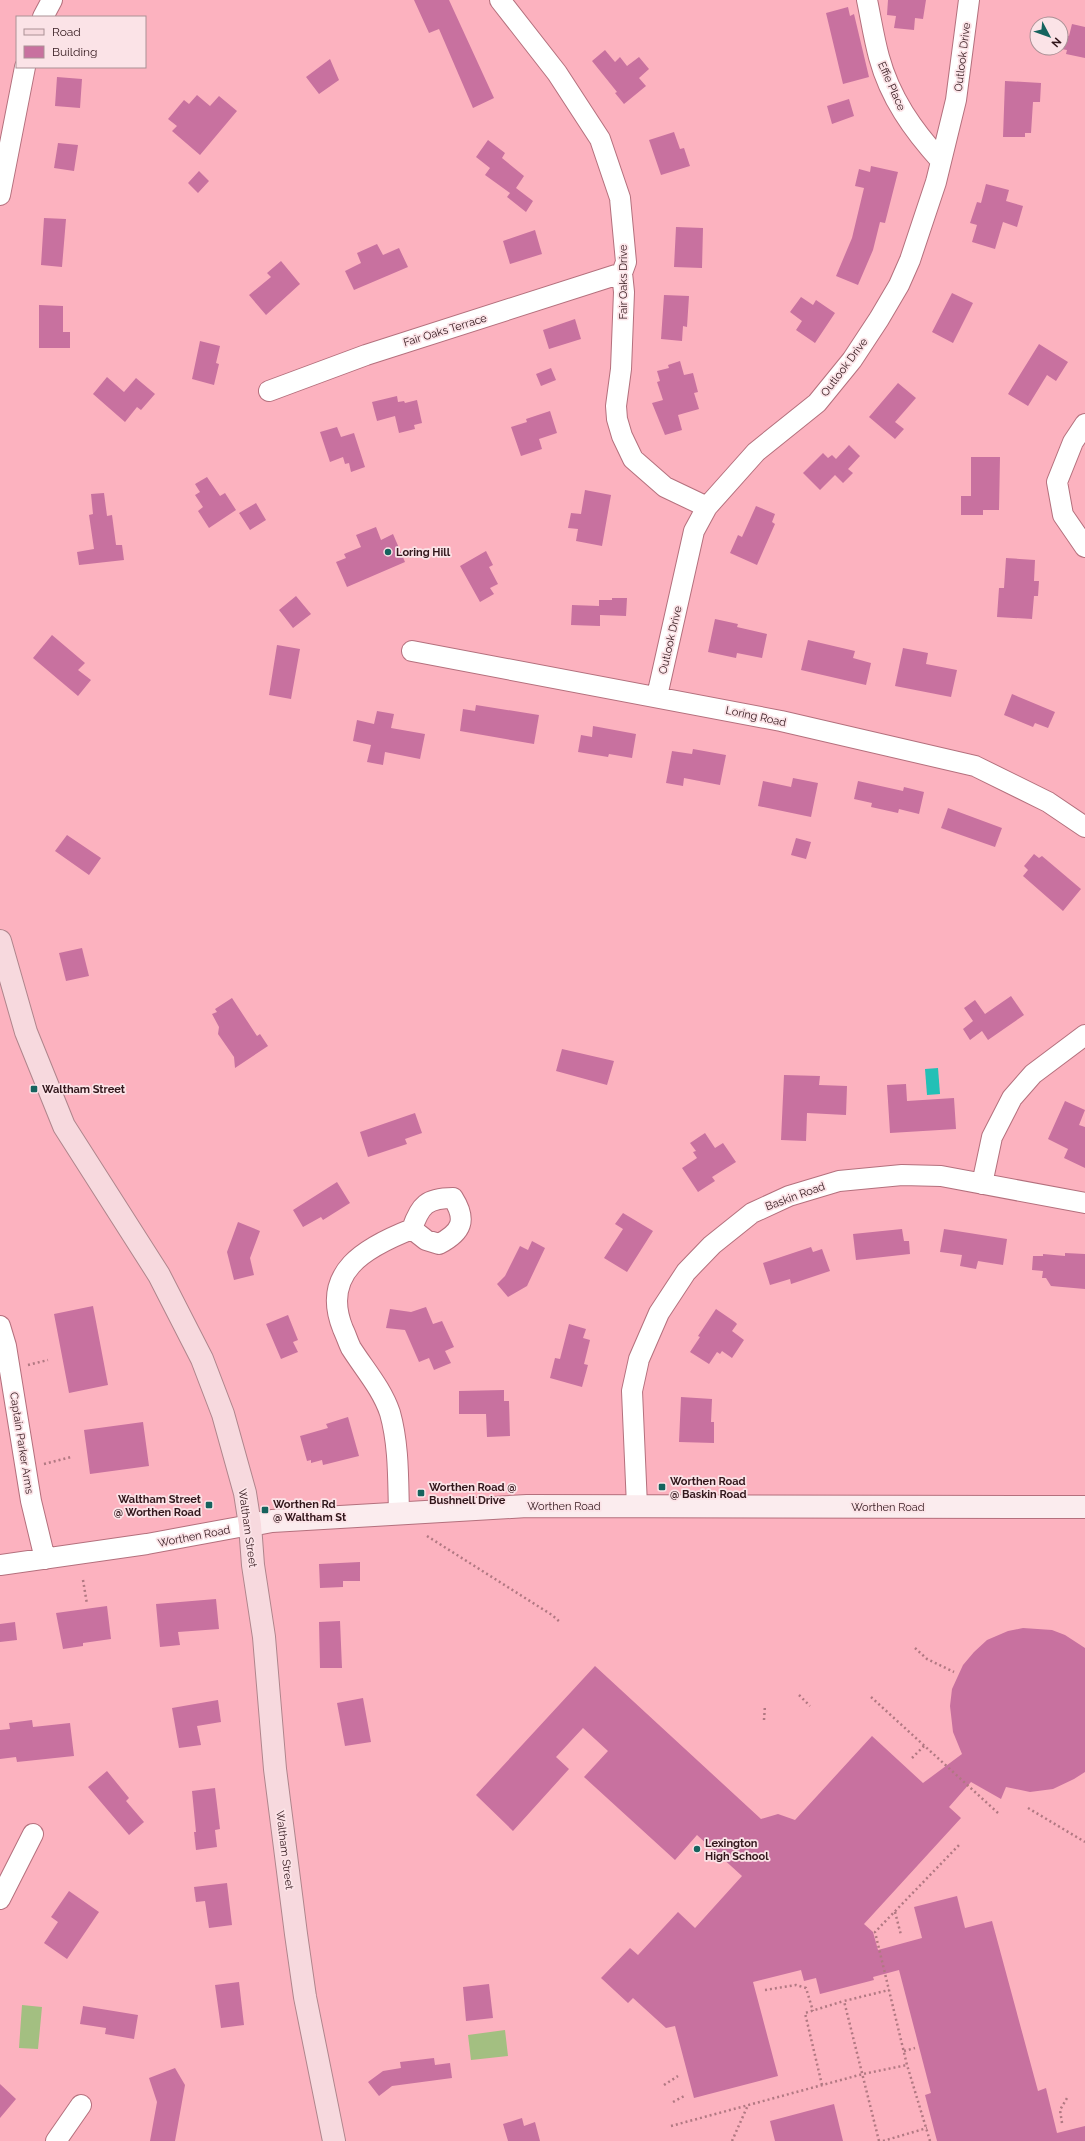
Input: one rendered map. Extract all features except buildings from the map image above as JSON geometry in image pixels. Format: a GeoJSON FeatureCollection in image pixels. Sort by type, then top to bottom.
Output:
{"type":"FeatureCollection","features":[{"type":"Feature","properties":{"kind":"main road","name":"Waltham Street"},"geometry":{"type":"LineString","coordinates":[[0,940],[26,1032],[64,1126],[159,1275],[202,1359],[223,1414],[245,1493],[250,1525],[253,1565],[264,1637],[276,1769],[296,1934],[305,1997],[334,2141]]}},
{"type":"Feature","properties":{"kind":"main road","name":"Worthen Road"},"geometry":{"type":"LineString","coordinates":[[250,1525],[272,1521],[527,1506],[1085,1508]]}},
{"type":"Feature","properties":{"kind":"street"},"geometry":{"type":"LineString","coordinates":[[44,16],[52,0]]}},
{"type":"Feature","properties":{"kind":"street","name":"Fair Oaks Drive"},"geometry":{"type":"LineString","coordinates":[[500,0],[557,73],[600,139],[620,198],[626,262],[622,273],[624,292],[622,354],[616,406],[617,419],[622,436],[633,460],[665,487],[707,507]]}},
{"type":"Feature","properties":{"kind":"street","name":"Effie Place"},"geometry":{"type":"LineString","coordinates":[[867,0],[879,57],[896,101],[920,138],[942,161]]}},
{"type":"Feature","properties":{"kind":"street","name":"Outlook Drive"},"geometry":{"type":"LineString","coordinates":[[657,696],[694,531],[707,507],[756,452],[817,404],[852,360],[879,320],[899,285],[910,260],[942,161],[956,100],[969,0]]}},
{"type":"Feature","properties":{"kind":"street"},"geometry":{"type":"LineString","coordinates":[[0,195],[25,68]]}},
{"type":"Feature","properties":{"kind":"street","name":"Fair Oaks Terrace"},"geometry":{"type":"LineString","coordinates":[[269,391],[366,355],[622,273]]}},
{"type":"Feature","properties":{"kind":"street"},"geometry":{"type":"LineString","coordinates":[[1085,424],[1073,442],[1057,482],[1063,515],[1085,547]]}},
{"type":"Feature","properties":{"kind":"street","name":"Loring Road"},"geometry":{"type":"LineString","coordinates":[[412,651],[781,720],[975,766],[1048,802],[1085,827]]}},
{"type":"Feature","properties":{"kind":"street"},"geometry":{"type":"LineString","coordinates":[[982,1184],[992,1137],[1012,1098],[1034,1074],[1055,1056],[1085,1035]]}},
{"type":"Feature","properties":{"kind":"street","name":"Baskin Road"},"geometry":{"type":"LineString","coordinates":[[637,1506],[632,1391],[639,1359],[664,1305],[686,1272],[712,1244],[752,1213],[789,1196],[839,1181],[902,1175],[941,1176],[1085,1203]]}},
{"type":"Feature","properties":{"kind":"street"},"geometry":{"type":"LineString","coordinates":[[400,1513],[397,1451],[390,1413],[376,1382],[350,1347],[339,1320],[335,1297],[342,1274],[360,1256],[392,1237],[412,1229]]}},
{"type":"Feature","properties":{"kind":"street","name":"Captain Parker Arms"},"geometry":{"type":"LineString","coordinates":[[0,1326],[6,1346],[31,1501],[45,1559]]}},
{"type":"Feature","properties":{"kind":"street","name":"Worthen Road"},"geometry":{"type":"LineString","coordinates":[[0,1565],[147,1544],[250,1525]]}},
{"type":"Feature","properties":{"kind":"street"},"geometry":{"type":"LineString","coordinates":[[0,1899],[33,1834]]}},
{"type":"Feature","properties":{"kind":"street"},"geometry":{"type":"LineString","coordinates":[[56,2141],[81,2105]]}},
{"type":"Feature","properties":{"kind":"path"},"geometry":{"type":"LineString","coordinates":[[26,1468],[71,1457]]}},
{"type":"Feature","properties":{"kind":"path"},"geometry":{"type":"LineString","coordinates":[[427,1536],[552,1615],[560,1622]]}},
{"type":"Feature","properties":{"kind":"path"},"geometry":{"type":"LineString","coordinates":[[83,1580],[87,1604]]}},
{"type":"Feature","properties":{"kind":"path"},"geometry":{"type":"LineString","coordinates":[[916,1648],[927,1659],[954,1672]]}},
{"type":"Feature","properties":{"kind":"path"},"geometry":{"type":"LineString","coordinates":[[799,1695],[810,1706]]}},
{"type":"Feature","properties":{"kind":"path"},"geometry":{"type":"LineString","coordinates":[[871,1698],[998,1813]]}},
{"type":"Feature","properties":{"kind":"path"},"geometry":{"type":"LineString","coordinates":[[764,1720],[765,1705]]}},
{"type":"Feature","properties":{"kind":"path"},"geometry":{"type":"LineString","coordinates":[[912,1758],[924,1746]]}},
{"type":"Feature","properties":{"kind":"path"},"geometry":{"type":"LineString","coordinates":[[1028,1808],[1085,1842]]}},
{"type":"Feature","properties":{"kind":"path"},"geometry":{"type":"LineString","coordinates":[[930,2141],[907,2064],[875,1932],[960,1844]]}},
{"type":"Feature","properties":{"kind":"path"},"geometry":{"type":"LineString","coordinates":[[894,1912],[901,1935]]}},
{"type":"Feature","properties":{"kind":"path"},"geometry":{"type":"LineString","coordinates":[[765,1990],[796,1985],[806,1988],[812,2011]]}},
{"type":"Feature","properties":{"kind":"path"},"geometry":{"type":"LineString","coordinates":[[822,2085],[805,2013],[844,2001],[889,1990]]}},
{"type":"Feature","properties":{"kind":"path"},"geometry":{"type":"LineString","coordinates":[[844,2001],[879,2141]]}},
{"type":"Feature","properties":{"kind":"path"},"geometry":{"type":"LineString","coordinates":[[904,2051],[915,2048]]}},
{"type":"Feature","properties":{"kind":"path"},"geometry":{"type":"LineString","coordinates":[[671,2126],[863,2074],[907,2064]]}},
{"type":"Feature","properties":{"kind":"path"},"geometry":{"type":"LineString","coordinates":[[664,2084],[678,2076]]}},
{"type":"Feature","properties":{"kind":"path"},"geometry":{"type":"LineString","coordinates":[[673,2102],[686,2095]]}},
{"type":"Feature","properties":{"kind":"path"},"geometry":{"type":"LineString","coordinates":[[1062,2122],[1060,2110],[1067,2098]]}},
{"type":"Feature","properties":{"kind":"path"},"geometry":{"type":"LineString","coordinates":[[732,2141],[748,2105]]}},
{"type":"Feature","properties":{"kind":"path"},"geometry":{"type":"LineString","coordinates":[[883,2141],[927,2128]]}},
{"type":"Feature","properties":{"kind":"green space"},"geometry":{"type":"Polygon","coordinates":[[[22,2005],[42,2007],[38,2049],[19,2048],[22,2005]]]}},
{"type":"Feature","properties":{"kind":"green space"},"geometry":{"type":"Polygon","coordinates":[[[505,2030],[508,2056],[471,2060],[468,2035],[505,2030]]]}},
{"type":"Feature","properties":{"kind":"water"},"geometry":{"type":"Polygon","coordinates":[[[938,1068],[940,1094],[927,1095],[925,1069],[938,1068]]]}},
{"type":"Feature","properties":{"kind":"place","name":"Loring Hill"},"geometry":{"type":"Point","coordinates":[388,552]}},
{"type":"Feature","properties":{"kind":"place","name":"Waltham Street"},"geometry":{"type":"Point","coordinates":[34,1089]}},
{"type":"Feature","properties":{"kind":"place","name":"Worthen Road @ Baskin Road"},"geometry":{"type":"Point","coordinates":[662,1487]}},
{"type":"Feature","properties":{"kind":"place","name":"Worthen Road @ Bushnell Drive"},"geometry":{"type":"Point","coordinates":[421,1493]}},
{"type":"Feature","properties":{"kind":"place","name":"Waltham Street @ Worthen Road"},"geometry":{"type":"Point","coordinates":[209,1505]}},
{"type":"Feature","properties":{"kind":"place","name":"Worthen Rd @ Waltham St"},"geometry":{"type":"Point","coordinates":[265,1510]}},
{"type":"Feature","properties":{"kind":"place","name":"Lexington High School"},"geometry":{"type":"Point","coordinates":[697,1849]}}]}
